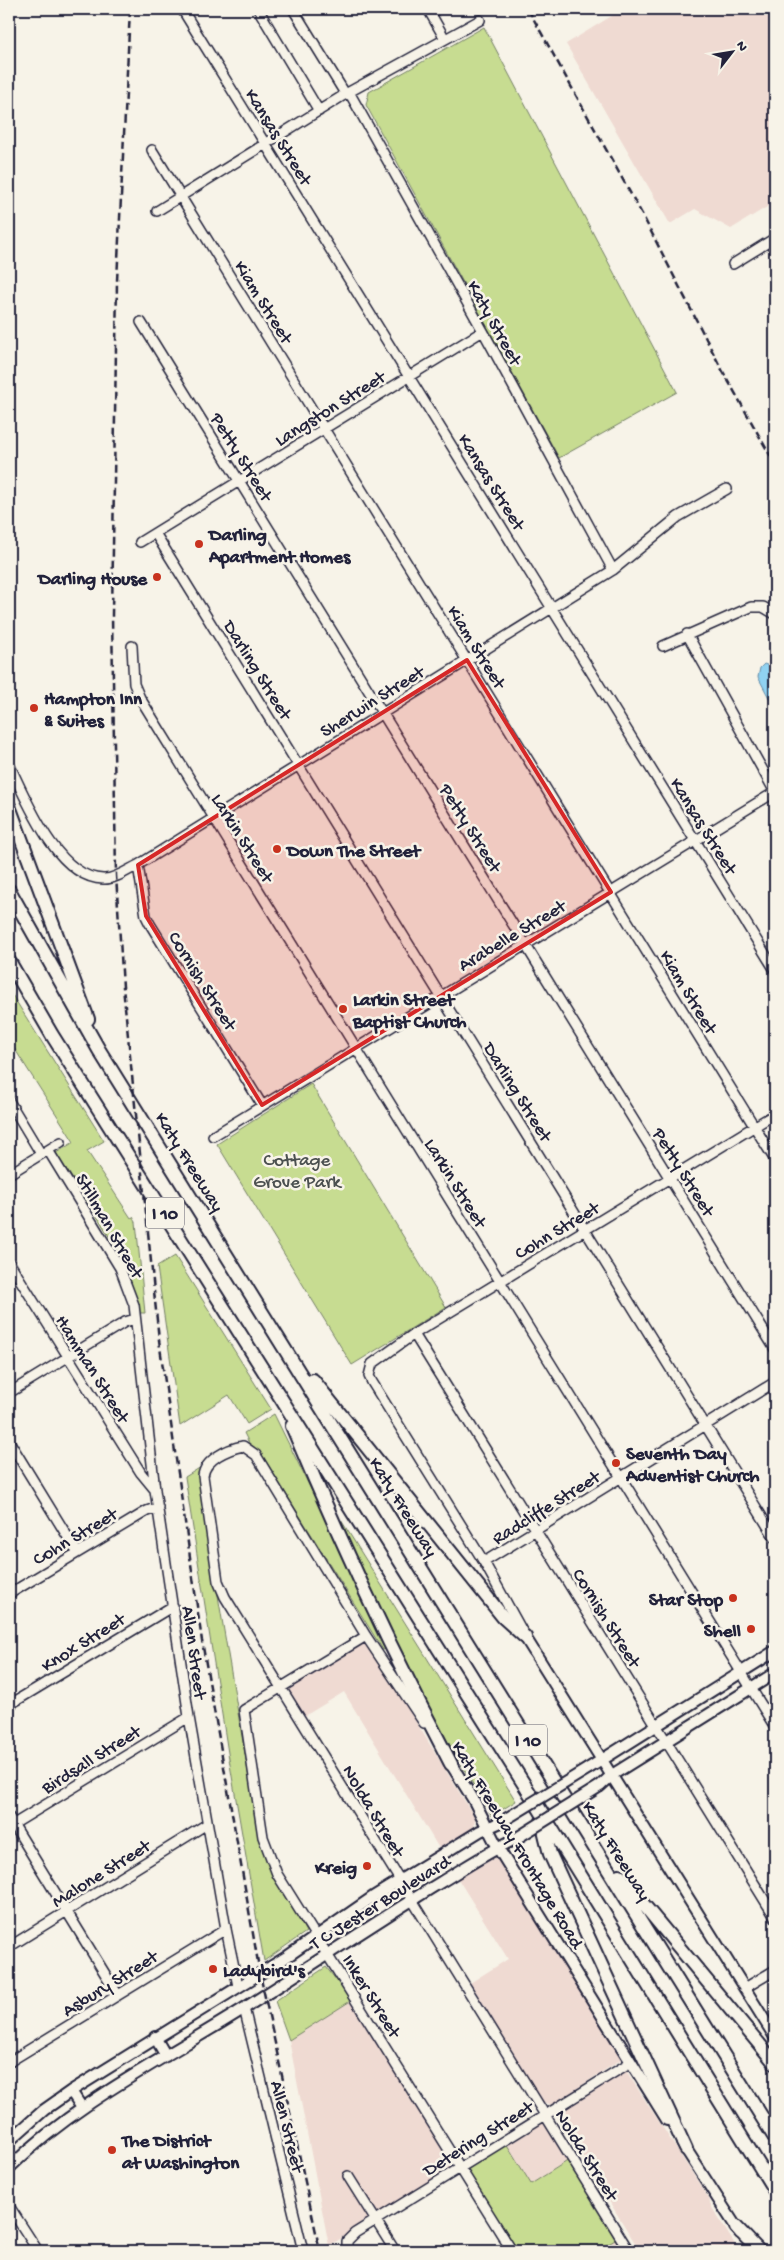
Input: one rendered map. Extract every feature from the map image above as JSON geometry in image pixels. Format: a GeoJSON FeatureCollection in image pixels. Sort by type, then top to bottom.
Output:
{"type":"FeatureCollection","features":[{"type":"Feature","properties":{"kind":"highway"},"geometry":{"type":"LineString","coordinates":[[9,806],[99,1050]]}},
{"type":"Feature","properties":{"kind":"highway","name":"Katy Freeway"},"geometry":{"type":"LineString","coordinates":[[9,890],[99,1050],[282,1341],[587,1837],[775,2138]]}},
{"type":"Feature","properties":{"kind":"highway","name":"I 10"},"geometry":{"type":"LineString","coordinates":[[9,961],[52,1035],[539,1808],[775,2192]]}},
{"type":"Feature","properties":{"kind":"highway"},"geometry":{"type":"LineString","coordinates":[[9,979],[52,1035]]}},
{"type":"Feature","properties":{"kind":"highway"},"geometry":{"type":"LineString","coordinates":[[282,1341],[502,1617],[525,1637]]}},
{"type":"Feature","properties":{"kind":"highway"},"geometry":{"type":"LineString","coordinates":[[277,1392],[326,1507],[413,1690],[451,1764]]}},
{"type":"Feature","properties":{"kind":"highway"},"geometry":{"type":"LineString","coordinates":[[539,1808],[550,1854],[686,2149]]}},
{"type":"Feature","properties":{"kind":"highway"},"geometry":{"type":"LineString","coordinates":[[587,1837],[775,2063]]}},
{"type":"Feature","properties":{"kind":"highway"},"geometry":{"type":"LineString","coordinates":[[736,2227],[759,2251]]}},
{"type":"Feature","properties":{"kind":"main road"},"geometry":{"type":"LineString","coordinates":[[525,1637],[775,2037]]}},
{"type":"Feature","properties":{"kind":"main road","name":"T C Jester Boulevard"},"geometry":{"type":"LineString","coordinates":[[9,2141],[44,2110],[155,2037],[317,1936],[399,1881],[486,1828],[501,1822],[775,1651]]}},
{"type":"Feature","properties":{"kind":"main road","name":"T C Jester Boulevard"},"geometry":{"type":"LineString","coordinates":[[9,2168],[30,2148],[82,2108],[244,2008],[411,1900],[600,1786],[612,1775],[775,1674]]}},
{"type":"Feature","properties":{"kind":"main road","name":"Katy Freeway Frontage Road"},"geometry":{"type":"LineString","coordinates":[[451,1764],[498,1848],[751,2251]]}},
{"type":"Feature","properties":{"kind":"main road"},"geometry":{"type":"LineString","coordinates":[[155,2037],[166,2056]]}},
{"type":"Feature","properties":{"kind":"main road"},"geometry":{"type":"LineString","coordinates":[[72,2091],[82,2108]]}},
{"type":"Feature","properties":{"kind":"street","name":"Kansas Street"},"geometry":{"type":"LineString","coordinates":[[182,9],[775,970]]}},
{"type":"Feature","properties":{"kind":"street"},"geometry":{"type":"LineString","coordinates":[[258,9],[319,111]]}},
{"type":"Feature","properties":{"kind":"street","name":"Katy Street"},"geometry":{"type":"LineString","coordinates":[[294,9],[347,94],[483,331],[613,570]]}},
{"type":"Feature","properties":{"kind":"street"},"geometry":{"type":"LineString","coordinates":[[428,9],[445,39]]}},
{"type":"Feature","properties":{"kind":"street"},"geometry":{"type":"LineString","coordinates":[[157,211],[347,94],[480,20]]}},
{"type":"Feature","properties":{"kind":"street","name":"Kiam Street"},"geometry":{"type":"LineString","coordinates":[[152,150],[775,1160]]}},
{"type":"Feature","properties":{"kind":"street"},"geometry":{"type":"LineString","coordinates":[[733,264],[775,238]]}},
{"type":"Feature","properties":{"kind":"street","name":"Petty Street"},"geometry":{"type":"LineString","coordinates":[[141,322],[775,1349]]}},
{"type":"Feature","properties":{"kind":"street","name":"Langston Street"},"geometry":{"type":"LineString","coordinates":[[140,542],[483,331]]}},
{"type":"Feature","properties":{"kind":"street","name":"Sherwin Street"},"geometry":{"type":"LineString","coordinates":[[9,764],[37,821],[56,849],[69,863],[87,875],[103,879],[111,878],[138,865],[613,570],[678,517],[727,490]]}},
{"type":"Feature","properties":{"kind":"street","name":"Darling Street"},"geometry":{"type":"LineString","coordinates":[[156,533],[775,1538]]}},
{"type":"Feature","properties":{"kind":"street"},"geometry":{"type":"LineString","coordinates":[[663,646],[756,605],[775,614]]}},
{"type":"Feature","properties":{"kind":"street"},"geometry":{"type":"LineString","coordinates":[[687,634],[775,792]]}},
{"type":"Feature","properties":{"kind":"street","name":"Larkin Street"},"geometry":{"type":"LineString","coordinates":[[132,646],[134,684],[140,698],[775,1727]]}},
{"type":"Feature","properties":{"kind":"street","name":"Arabelle Street"},"geometry":{"type":"LineString","coordinates":[[213,1136],[775,792]]}},
{"type":"Feature","properties":{"kind":"street","name":"Cornish Street"},"geometry":{"type":"LineString","coordinates":[[138,865],[146,916],[150,924],[262,1106]]}},
{"type":"Feature","properties":{"kind":"street","name":"Stillman Street"},"geometry":{"type":"LineString","coordinates":[[9,1101],[120,1268],[128,1285],[135,1319]]}},
{"type":"Feature","properties":{"kind":"street","name":"Cohn Street"},"geometry":{"type":"LineString","coordinates":[[484,1562],[372,1382],[370,1367],[377,1359],[414,1334],[775,1114]]}},
{"type":"Feature","properties":{"kind":"street"},"geometry":{"type":"LineString","coordinates":[[9,1174],[61,1142]]}},
{"type":"Feature","properties":{"kind":"street","name":"Hamman Street"},"geometry":{"type":"LineString","coordinates":[[9,1262],[141,1473],[156,1490]]}},
{"type":"Feature","properties":{"kind":"street"},"geometry":{"type":"LineString","coordinates":[[9,1394],[125,1322],[135,1319]]}},
{"type":"Feature","properties":{"kind":"street","name":"Allen Street"},"geometry":{"type":"LineString","coordinates":[[135,1319],[158,1507],[189,1716],[226,1929],[238,1986]]}},
{"type":"Feature","properties":{"kind":"street","name":"Cornish Street"},"geometry":{"type":"LineString","coordinates":[[414,1334],[775,1917]]}},
{"type":"Feature","properties":{"kind":"street","name":"Radcliffe Street"},"geometry":{"type":"LineString","coordinates":[[484,1562],[775,1382]]}},
{"type":"Feature","properties":{"kind":"street"},"geometry":{"type":"LineString","coordinates":[[9,1441],[77,1552]]}},
{"type":"Feature","properties":{"kind":"street","name":"Katy Freeway Frontage Road"},"geometry":{"type":"LineString","coordinates":[[204,1470],[210,1462],[232,1448],[243,1446],[256,1455],[366,1636],[451,1764]]}},
{"type":"Feature","properties":{"kind":"street","name":"Nolda Street"},"geometry":{"type":"LineString","coordinates":[[204,1470],[218,1581],[233,1613],[629,2251]]}},
{"type":"Feature","properties":{"kind":"street","name":"Cohn Street"},"geometry":{"type":"LineString","coordinates":[[9,1594],[147,1510],[158,1507]]}},
{"type":"Feature","properties":{"kind":"street"},"geometry":{"type":"LineString","coordinates":[[484,1562],[525,1637]]}},
{"type":"Feature","properties":{"kind":"street","name":"Knox Street"},"geometry":{"type":"LineString","coordinates":[[9,1705],[173,1606]]}},
{"type":"Feature","properties":{"kind":"street"},"geometry":{"type":"LineString","coordinates":[[281,1688],[366,1636]]}},
{"type":"Feature","properties":{"kind":"street","name":"Inker Street"},"geometry":{"type":"LineString","coordinates":[[281,1688],[244,1710],[263,1837],[272,1863],[512,2251]]}},
{"type":"Feature","properties":{"kind":"street","name":"Birdsall Street"},"geometry":{"type":"LineString","coordinates":[[10,1823],[189,1716]]}},
{"type":"Feature","properties":{"kind":"street"},"geometry":{"type":"LineString","coordinates":[[10,1823],[118,1995]]}},
{"type":"Feature","properties":{"kind":"street","name":"Malone Street"},"geometry":{"type":"LineString","coordinates":[[9,1947],[207,1824]]}},
{"type":"Feature","properties":{"kind":"street","name":"Asbury Street"},"geometry":{"type":"LineString","coordinates":[[9,2062],[226,1929]]}},
{"type":"Feature","properties":{"kind":"street"},"geometry":{"type":"LineString","coordinates":[[745,1988],[775,1970]]}},
{"type":"Feature","properties":{"kind":"street","name":"Allen Street"},"geometry":{"type":"LineString","coordinates":[[244,2008],[303,2251]]}},
{"type":"Feature","properties":{"kind":"street","name":"Detering Street"},"geometry":{"type":"LineString","coordinates":[[347,2248],[347,2241],[355,2232],[459,2166],[631,2062]]}},
{"type":"Feature","properties":{"kind":"street"},"geometry":{"type":"LineString","coordinates":[[348,2176],[395,2251]]}},
{"type":"Feature","properties":{"kind":"street"},"geometry":{"type":"LineString","coordinates":[[9,2206],[38,2251]]}},
{"type":"Feature","properties":{"kind":"highlighted area"},"geometry":{"type":"Polygon","coordinates":[[[467,660],[611,892],[262,1105],[146,916],[138,865],[467,660]]]}},
{"type":"Feature","properties":{"kind":"shaded area"},"geometry":{"type":"Polygon","coordinates":[[[623,9],[636,9],[639,13],[645,9],[775,9],[775,202],[731,229],[695,209],[670,224],[566,44],[623,9]]]}},
{"type":"Feature","properties":{"kind":"shaded area"},"geometry":{"type":"Polygon","coordinates":[[[361,1642],[369,1645],[475,1818],[474,1829],[440,1850],[344,1692],[303,1717],[288,1692],[289,1687],[361,1642]]]}},
{"type":"Feature","properties":{"kind":"shaded area"},"geometry":{"type":"Polygon","coordinates":[[[494,1858],[501,1860],[623,2058],[552,2105],[543,2102],[470,1983],[508,1959],[458,1879],[494,1858]]]}},
{"type":"Feature","properties":{"kind":"shaded area"},"geometry":{"type":"Polygon","coordinates":[[[352,2000],[453,2163],[449,2169],[329,2246],[289,2040],[352,2000]]]}},
{"type":"Feature","properties":{"kind":"shaded area"},"geometry":{"type":"Polygon","coordinates":[[[625,2069],[709,2199],[711,2206],[739,2251],[640,2251],[555,2114],[625,2069]]]}},
{"type":"Feature","properties":{"kind":"shaded area"},"geometry":{"type":"Polygon","coordinates":[[[540,2122],[547,2124],[569,2160],[531,2184],[506,2143],[540,2122]]]}},
{"type":"Feature","properties":{"kind":"shaded area"},"geometry":{"type":"Polygon","coordinates":[[[617,2239],[624,2251],[596,2251],[617,2239]]]}},
{"type":"Feature","properties":{"kind":"green space"},"geometry":{"type":"Polygon","coordinates":[[[484,27],[677,392],[559,458],[366,105],[369,92],[484,27]]]}},
{"type":"Feature","properties":{"kind":"green space"},"geometry":{"type":"Polygon","coordinates":[[[9,990],[104,1141],[87,1151],[131,1218],[133,1217],[136,1222],[145,1313],[138,1313],[127,1272],[106,1230],[56,1153],[74,1142],[9,1040],[9,990]]]}},
{"type":"Feature","properties":{"kind":"green space","name":"Cottage Grove Park"},"geometry":{"type":"Polygon","coordinates":[[[311,1084],[446,1307],[352,1365],[217,1144],[311,1084]]]}},
{"type":"Feature","properties":{"kind":"green space"},"geometry":{"type":"Polygon","coordinates":[[[175,1256],[271,1409],[247,1424],[229,1395],[180,1426],[157,1267],[175,1256]]]}},
{"type":"Feature","properties":{"kind":"green space"},"geometry":{"type":"Polygon","coordinates":[[[274,1414],[389,1648],[383,1650],[262,1455],[249,1443],[244,1433],[274,1414]]]}},
{"type":"Feature","properties":{"kind":"green space"},"geometry":{"type":"Polygon","coordinates":[[[201,1467],[216,1584],[259,1836],[269,1866],[306,1932],[264,1961],[228,1753],[185,1477],[201,1467]]]}},
{"type":"Feature","properties":{"kind":"green space"},"geometry":{"type":"Polygon","coordinates":[[[341,1520],[516,1801],[492,1816],[425,1704],[336,1523],[341,1520]]]}},
{"type":"Feature","properties":{"kind":"green space"},"geometry":{"type":"Polygon","coordinates":[[[326,1967],[352,2000],[289,2040],[275,2001],[326,1967]]]}},
{"type":"Feature","properties":{"kind":"green space"},"geometry":{"type":"Polygon","coordinates":[[[506,2143],[531,2184],[569,2160],[617,2239],[596,2251],[518,2251],[468,2171],[469,2166],[506,2143]]]}},
{"type":"Feature","properties":{"kind":"water"},"geometry":{"type":"Polygon","coordinates":[[[764,664],[775,668],[775,709],[758,677],[760,668],[764,664]]]}},
{"type":"Feature","properties":{"kind":"railway"},"geometry":{"type":"LineString","coordinates":[[130,9],[117,281],[112,615],[116,875],[123,987],[159,1340],[202,1641],[260,1974],[320,2251]]}},
{"type":"Feature","properties":{"kind":"railway"},"geometry":{"type":"LineString","coordinates":[[528,9],[642,214],[721,368],[775,464]]}},
{"type":"Feature","properties":{"kind":"place","name":"Darling Apartment Homes"},"geometry":{"type":"Point","coordinates":[199,544]}},
{"type":"Feature","properties":{"kind":"place","name":"Darling House"},"geometry":{"type":"Point","coordinates":[157,577]}},
{"type":"Feature","properties":{"kind":"place","name":"Hampton Inn & Suites"},"geometry":{"type":"Point","coordinates":[34,708]}},
{"type":"Feature","properties":{"kind":"place","name":"Down The Street"},"geometry":{"type":"Point","coordinates":[277,849]}},
{"type":"Feature","properties":{"kind":"place","name":"Larkin Street Baptist Church"},"geometry":{"type":"Point","coordinates":[343,1009]}},
{"type":"Feature","properties":{"kind":"place","name":"Seventh Day Adventist Church"},"geometry":{"type":"Point","coordinates":[616,1463]}},
{"type":"Feature","properties":{"kind":"place","name":"Star Stop"},"geometry":{"type":"Point","coordinates":[733,1598]}},
{"type":"Feature","properties":{"kind":"place","name":"Shell"},"geometry":{"type":"Point","coordinates":[751,1629]}},
{"type":"Feature","properties":{"kind":"place","name":"Kreig"},"geometry":{"type":"Point","coordinates":[367,1866]}},
{"type":"Feature","properties":{"kind":"place","name":"Ladybird's"},"geometry":{"type":"Point","coordinates":[213,1969]}},
{"type":"Feature","properties":{"kind":"place","name":"The District at Washington"},"geometry":{"type":"Point","coordinates":[112,2150]}}]}
